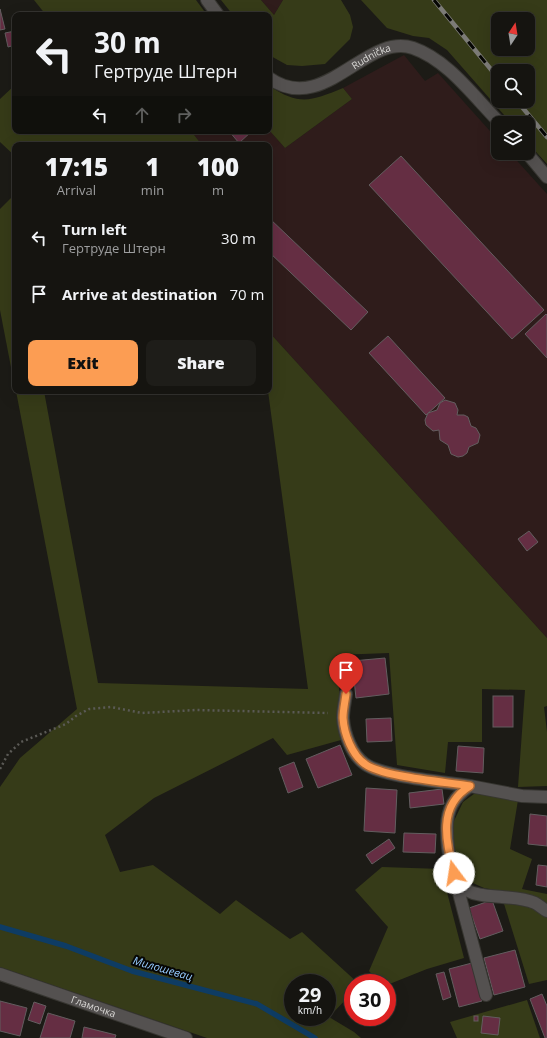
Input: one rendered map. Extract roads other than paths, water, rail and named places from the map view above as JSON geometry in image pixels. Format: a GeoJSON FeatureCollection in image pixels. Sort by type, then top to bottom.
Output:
{"type":"FeatureCollection","features":[{"type":"Feature","properties":{"kind":"street"},"geometry":{"type":"LineString","coordinates":[[207,0],[216,12]]}},
{"type":"Feature","properties":{"kind":"street","name":"Rudnička"},"geometry":{"type":"LineString","coordinates":[[272,80],[292,87],[315,86],[339,75],[375,53],[400,46],[411,47],[433,58],[448,70],[493,116]]}},
{"type":"Feature","properties":{"kind":"street"},"geometry":{"type":"LineString","coordinates":[[533,160],[547,177]]}},
{"type":"Feature","properties":{"kind":"street"},"geometry":{"type":"LineString","coordinates":[[346,694],[343,719],[346,736],[356,755],[366,765],[385,772],[522,796],[547,796]]}},
{"type":"Feature","properties":{"kind":"street"},"geometry":{"type":"LineString","coordinates":[[470,786],[458,793],[450,808],[446,824],[447,846],[486,995]]}},
{"type":"Feature","properties":{"kind":"street"},"geometry":{"type":"LineString","coordinates":[[454,873],[464,889],[479,895],[522,899],[535,903],[547,912]]}},
{"type":"Feature","properties":{"kind":"street","name":"Гламочка"},"geometry":{"type":"LineString","coordinates":[[0,974],[186,1038]]}},
{"type":"Feature","properties":{"kind":"waterway","name":"Милошевац"},"geometry":{"type":"LineString","coordinates":[[0,927],[66,946],[132,971],[257,1004],[315,1038]]}},
{"type":"Feature","properties":{"kind":"railway"},"geometry":{"type":"LineString","coordinates":[[434,0],[491,69]]}},
{"type":"Feature","properties":{"kind":"railway"},"geometry":{"type":"LineString","coordinates":[[523,108],[547,137]]}}]}
